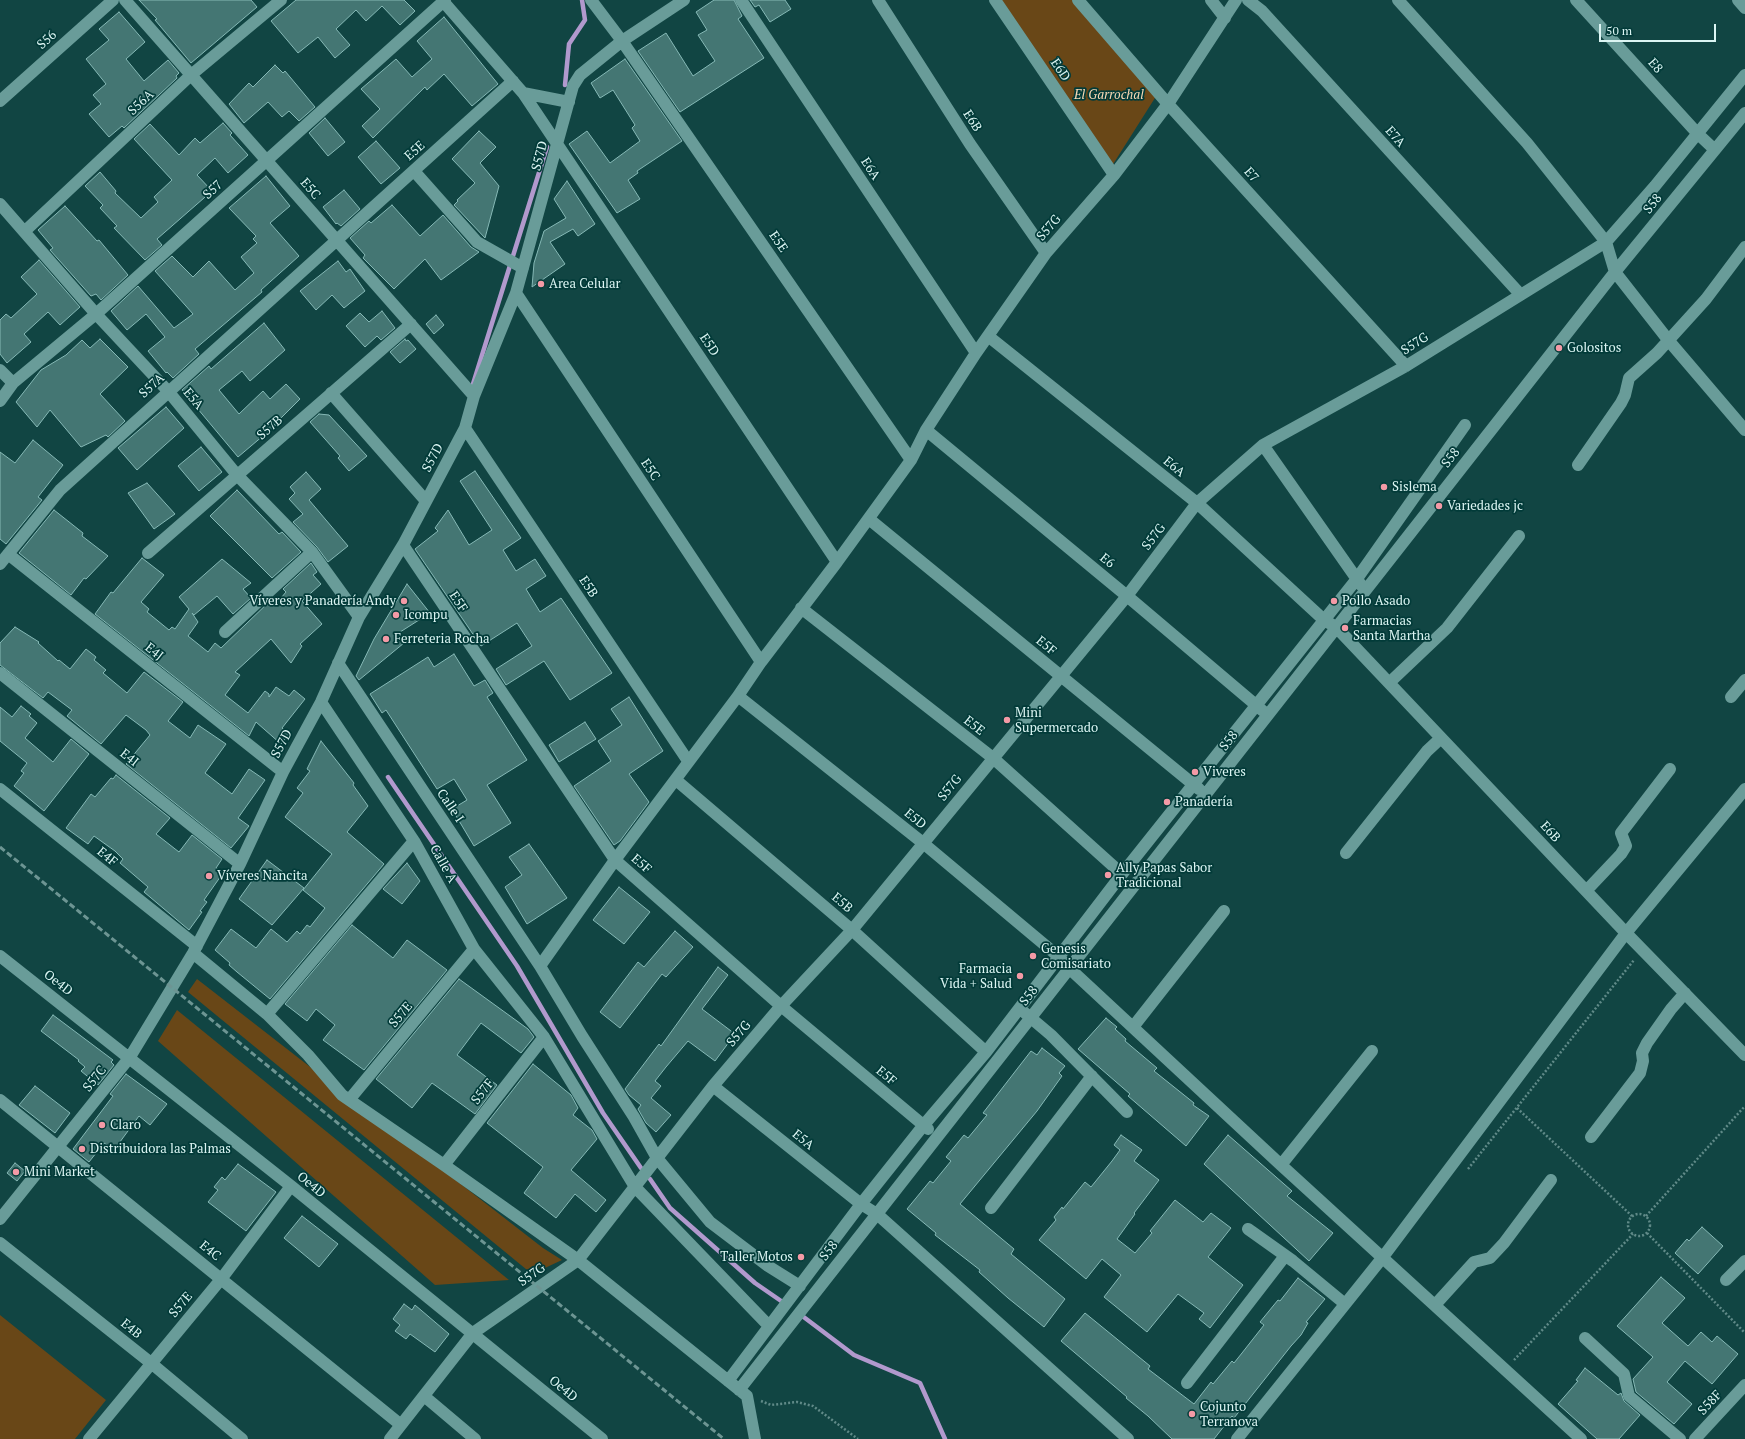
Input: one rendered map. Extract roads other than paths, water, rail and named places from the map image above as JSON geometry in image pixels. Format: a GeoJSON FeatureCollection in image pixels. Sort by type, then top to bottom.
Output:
{"type":"FeatureCollection","features":[{"type":"Feature","properties":{"kind":"street","name":"S56"},"geometry":{"type":"LineString","coordinates":[[0,101],[113,0]]}},
{"type":"Feature","properties":{"kind":"street","name":"E5C"},"geometry":{"type":"LineString","coordinates":[[125,0],[474,396]]}},
{"type":"Feature","properties":{"kind":"street","name":"S56A"},"geometry":{"type":"LineString","coordinates":[[25,231],[191,75],[281,0]]}},
{"type":"Feature","properties":{"kind":"street"},"geometry":{"type":"LineString","coordinates":[[444,0],[523,93],[558,144]]}},
{"type":"Feature","properties":{"kind":"street","name":"S57"},"geometry":{"type":"LineString","coordinates":[[0,401],[13,384],[96,314],[444,0]]}},
{"type":"Feature","properties":{"kind":"street"},"geometry":{"type":"LineString","coordinates":[[591,0],[622,41]]}},
{"type":"Feature","properties":{"kind":"street","name":"S57D"},"geometry":{"type":"LineString","coordinates":[[195,949],[240,864],[283,772],[320,702],[359,617],[403,545],[465,428],[474,396],[516,293],[573,86],[580,75],[622,41],[684,0]]}},
{"type":"Feature","properties":{"kind":"street","name":"E6A"},"geometry":{"type":"LineString","coordinates":[[741,0],[976,353]]}},
{"type":"Feature","properties":{"kind":"street","name":"E6B"},"geometry":{"type":"LineString","coordinates":[[878,0],[970,144],[1046,253]]}},
{"type":"Feature","properties":{"kind":"street","name":"E6D"},"geometry":{"type":"LineString","coordinates":[[995,0],[1114,175]]}},
{"type":"Feature","properties":{"kind":"street","name":"E7"},"geometry":{"type":"LineString","coordinates":[[1078,0],[1168,104],[1406,366]]}},
{"type":"Feature","properties":{"kind":"street"},"geometry":{"type":"LineString","coordinates":[[1211,0],[1225,18]]}},
{"type":"Feature","properties":{"kind":"street","name":"S57G"},"geometry":{"type":"LineString","coordinates":[[540,966],[615,860],[676,780],[688,761],[738,696],[761,662],[869,519],[911,460],[926,430],[976,353],[1046,253],[1114,175],[1168,104],[1236,0]]}},
{"type":"Feature","properties":{"kind":"street","name":"E7A"},"geometry":{"type":"LineString","coordinates":[[1248,0],[1262,11],[1520,294]]}},
{"type":"Feature","properties":{"kind":"street"},"geometry":{"type":"LineString","coordinates":[[1398,0],[1523,137],[1606,242],[1615,272],[1669,341],[1745,430]]}},
{"type":"Feature","properties":{"kind":"street","name":"E8"},"geometry":{"type":"LineString","coordinates":[[1576,0],[1698,134],[1715,150]]}},
{"type":"Feature","properties":{"kind":"street"},"geometry":{"type":"LineString","coordinates":[[1738,0],[1745,8]]}},
{"type":"Feature","properties":{"kind":"street","name":"E5E"},"geometry":{"type":"LineString","coordinates":[[622,41],[911,460]]}},
{"type":"Feature","properties":{"kind":"street","name":"S58"},"geometry":{"type":"LineString","coordinates":[[1606,242],[1698,134],[1745,75]]}},
{"type":"Feature","properties":{"kind":"street","name":"E5E"},"geometry":{"type":"LineString","coordinates":[[337,241],[512,81]]}},
{"type":"Feature","properties":{"kind":"street"},"geometry":{"type":"LineString","coordinates":[[523,93],[569,102]]}},
{"type":"Feature","properties":{"kind":"street","name":"S58"},"geometry":{"type":"LineString","coordinates":[[743,1393],[877,1214],[1069,968],[1615,272],[1745,113]]}},
{"type":"Feature","properties":{"kind":"street","name":"E5D"},"geometry":{"type":"LineString","coordinates":[[558,144],[837,562]]}},
{"type":"Feature","properties":{"kind":"street"},"geometry":{"type":"LineString","coordinates":[[414,171],[477,242],[523,268]]}},
{"type":"Feature","properties":{"kind":"street","name":"E5A"},"geometry":{"type":"LineString","coordinates":[[0,204],[96,314],[168,391],[237,475],[312,552],[359,617]]}},
{"type":"Feature","properties":{"kind":"street","name":"S57A"},"geometry":{"type":"LineString","coordinates":[[0,564],[60,490],[168,391],[337,241]]}},
{"type":"Feature","properties":{"kind":"street","name":"S57G"},"geometry":{"type":"LineString","coordinates":[[390,1439],[473,1333],[578,1260],[713,1086],[781,1006],[852,930],[993,758],[1062,677],[1127,596],[1197,503],[1263,445],[1406,366],[1606,242]]}},
{"type":"Feature","properties":{"kind":"street"},"geometry":{"type":"LineString","coordinates":[[1578,465],[1621,403],[1625,395],[1629,378],[1669,341],[1706,299],[1745,247]]}},
{"type":"Feature","properties":{"kind":"street","name":"E5C"},"geometry":{"type":"LineString","coordinates":[[516,293],[761,662]]}},
{"type":"Feature","properties":{"kind":"street","name":"S57B"},"geometry":{"type":"LineString","coordinates":[[148,553],[410,324]]}},
{"type":"Feature","properties":{"kind":"street","name":"E6A"},"geometry":{"type":"LineString","coordinates":[[988,336],[1197,503],[1324,620],[1336,627]]}},
{"type":"Feature","properties":{"kind":"street"},"geometry":{"type":"LineString","coordinates":[[0,370],[13,384]]}},
{"type":"Feature","properties":{"kind":"street"},"geometry":{"type":"LineString","coordinates":[[331,393],[426,501]]}},
{"type":"Feature","properties":{"kind":"street","name":"S58"},"geometry":{"type":"LineString","coordinates":[[728,1380],[861,1204],[923,1126],[986,1052],[1122,874],[1356,580],[1465,425]]}},
{"type":"Feature","properties":{"kind":"street","name":"E5B"},"geometry":{"type":"LineString","coordinates":[[465,428],[688,761]]}},
{"type":"Feature","properties":{"kind":"street","name":"E6"},"geometry":{"type":"LineString","coordinates":[[926,430],[1268,715]]}},
{"type":"Feature","properties":{"kind":"street"},"geometry":{"type":"LineString","coordinates":[[1263,445],[1356,580],[1366,589]]}},
{"type":"Feature","properties":{"kind":"street","name":"E5F"},"geometry":{"type":"LineString","coordinates":[[869,519],[1205,795]]}},
{"type":"Feature","properties":{"kind":"street"},"geometry":{"type":"LineString","coordinates":[[1390,683],[1447,628],[1519,536]]}},
{"type":"Feature","properties":{"kind":"street","name":"E5F"},"geometry":{"type":"LineString","coordinates":[[403,545],[615,860],[781,1006],[923,1126],[938,1136]]}},
{"type":"Feature","properties":{"kind":"street"},"geometry":{"type":"LineString","coordinates":[[225,632],[312,552]]}},
{"type":"Feature","properties":{"kind":"street","name":"E4J"},"geometry":{"type":"LineString","coordinates":[[8,554],[283,772]]}},
{"type":"Feature","properties":{"kind":"street","name":"E5E"},"geometry":{"type":"LineString","coordinates":[[801,608],[993,758],[1122,874]]}},
{"type":"Feature","properties":{"kind":"street","name":"E6B"},"geometry":{"type":"LineString","coordinates":[[1336,627],[1642,950],[1745,1055]]}},
{"type":"Feature","properties":{"kind":"street","name":"Calle I"},"geometry":{"type":"LineString","coordinates":[[338,663],[540,966],[582,1036],[634,1117],[657,1158],[710,1222],[768,1266],[800,1286]]}},
{"type":"Feature","properties":{"kind":"street","name":"E4I"},"geometry":{"type":"LineString","coordinates":[[0,674],[240,864]]}},
{"type":"Feature","properties":{"kind":"street"},"geometry":{"type":"LineString","coordinates":[[1731,696],[1745,680]]}},
{"type":"Feature","properties":{"kind":"street","name":"E5D"},"geometry":{"type":"LineString","coordinates":[[738,696],[923,844],[1058,956],[1069,968],[1281,1165],[1435,1304],[1581,1439]]}},
{"type":"Feature","properties":{"kind":"street","name":"Calle A"},"geometry":{"type":"LineString","coordinates":[[320,702],[414,841],[474,949],[544,1037],[635,1186],[769,1326]]}},
{"type":"Feature","properties":{"kind":"street"},"geometry":{"type":"LineString","coordinates":[[1346,853],[1427,751],[1441,738]]}},
{"type":"Feature","properties":{"kind":"street"},"geometry":{"type":"LineString","coordinates":[[1586,891],[1621,854],[1626,846],[1621,833],[1670,770]]}},
{"type":"Feature","properties":{"kind":"street","name":"E5B"},"geometry":{"type":"LineString","coordinates":[[676,780],[852,930],[986,1052]]}},
{"type":"Feature","properties":{"kind":"street","name":"E4F"},"geometry":{"type":"LineString","coordinates":[[0,789],[195,949],[267,1014],[308,1056],[342,1095],[578,1260],[743,1393]]}},
{"type":"Feature","properties":{"kind":"street"},"geometry":{"type":"LineString","coordinates":[[1237,1439],[1383,1257],[1626,933],[1745,789]]}},
{"type":"Feature","properties":{"kind":"street"},"geometry":{"type":"LineString","coordinates":[[267,1014],[414,841]]}},
{"type":"Feature","properties":{"kind":"street"},"geometry":{"type":"LineString","coordinates":[[1133,1027],[1224,911]]}},
{"type":"Feature","properties":{"kind":"street","name":"S57C"},"geometry":{"type":"LineString","coordinates":[[0,1219],[130,1057],[195,949]]}},
{"type":"Feature","properties":{"kind":"street","name":"S57E"},"geometry":{"type":"LineString","coordinates":[[349,1100],[474,949]]}},
{"type":"Feature","properties":{"kind":"street","name":"Oe4D"},"geometry":{"type":"LineString","coordinates":[[0,956],[130,1057],[291,1186],[602,1439]]}},
{"type":"Feature","properties":{"kind":"street"},"geometry":{"type":"LineString","coordinates":[[1591,1137],[1640,1073],[1643,1061],[1642,1053],[1647,1043],[1671,1009],[1685,994]]}},
{"type":"Feature","properties":{"kind":"street"},"geometry":{"type":"LineString","coordinates":[[1019,1008],[1031,1017],[1127,1112]]}},
{"type":"Feature","properties":{"kind":"street","name":"S57F"},"geometry":{"type":"LineString","coordinates":[[444,1165],[544,1037]]}},
{"type":"Feature","properties":{"kind":"street"},"geometry":{"type":"LineString","coordinates":[[1281,1165],[1372,1051]]}},
{"type":"Feature","properties":{"kind":"street"},"geometry":{"type":"LineString","coordinates":[[991,1208],[1092,1076]]}},
{"type":"Feature","properties":{"kind":"street","name":"E5A"},"geometry":{"type":"LineString","coordinates":[[713,1086],[861,1204],[877,1214],[1128,1439]]}},
{"type":"Feature","properties":{"kind":"street","name":"E4C"},"geometry":{"type":"LineString","coordinates":[[0,1100],[60,1146],[401,1425]]}},
{"type":"Feature","properties":{"kind":"street"},"geometry":{"type":"LineString","coordinates":[[1435,1304],[1474,1262],[1490,1258],[1551,1180]]}},
{"type":"Feature","properties":{"kind":"street","name":"S57E"},"geometry":{"type":"LineString","coordinates":[[89,1439],[150,1363],[222,1278],[291,1186]]}},
{"type":"Feature","properties":{"kind":"street"},"geometry":{"type":"LineString","coordinates":[[1248,1229],[1285,1256],[1344,1304]]}},
{"type":"Feature","properties":{"kind":"street","name":"E4B"},"geometry":{"type":"LineString","coordinates":[[0,1243],[242,1439]]}},
{"type":"Feature","properties":{"kind":"street"},"geometry":{"type":"LineString","coordinates":[[1187,1383],[1285,1256]]}},
{"type":"Feature","properties":{"kind":"street"},"geometry":{"type":"LineString","coordinates":[[1726,1280],[1745,1261]]}},
{"type":"Feature","properties":{"kind":"street"},"geometry":{"type":"LineString","coordinates":[[1584,1338],[1624,1374],[1629,1396],[1680,1439]]}},
{"type":"Feature","properties":{"kind":"street","name":"S58F"},"geometry":{"type":"LineString","coordinates":[[1695,1439],[1745,1385]]}},
{"type":"Feature","properties":{"kind":"street"},"geometry":{"type":"LineString","coordinates":[[743,1393],[755,1439]]}},
{"type":"Feature","properties":{"kind":"street"},"geometry":{"type":"LineString","coordinates":[[424,1396],[475,1439]]}},
{"type":"Feature","properties":{"kind":"waterway"},"geometry":{"type":"LineString","coordinates":[[565,85],[569,44],[585,20],[582,0]]}},
{"type":"Feature","properties":{"kind":"waterway"},"geometry":{"type":"LineString","coordinates":[[473,384],[547,147]]}},
{"type":"Feature","properties":{"kind":"waterway"},"geometry":{"type":"LineString","coordinates":[[388,777],[517,966],[603,1113],[641,1168]]}},
{"type":"Feature","properties":{"kind":"waterway"},"geometry":{"type":"LineString","coordinates":[[650,1179],[670,1208],[755,1283],[784,1303]]}},
{"type":"Feature","properties":{"kind":"waterway"},"geometry":{"type":"LineString","coordinates":[[801,1315],[854,1355],[920,1383],[945,1439]]}},
{"type":"Feature","properties":{"kind":"railway"},"geometry":{"type":"LineString","coordinates":[[0,847],[724,1439]]}},
{"type":"Feature","properties":{"kind":"place","name":"Area Celular"},"geometry":{"type":"Point","coordinates":[541,284]}},
{"type":"Feature","properties":{"kind":"place","name":"Golositos"},"geometry":{"type":"Point","coordinates":[1559,348]}},
{"type":"Feature","properties":{"kind":"place","name":"Sislema"},"geometry":{"type":"Point","coordinates":[1384,487]}},
{"type":"Feature","properties":{"kind":"place","name":"Variedades jc"},"geometry":{"type":"Point","coordinates":[1439,506]}},
{"type":"Feature","properties":{"kind":"place","name":"Víveres y Panadería Andy"},"geometry":{"type":"Point","coordinates":[404,601]}},
{"type":"Feature","properties":{"kind":"place","name":"Pollo Asado"},"geometry":{"type":"Point","coordinates":[1334,601]}},
{"type":"Feature","properties":{"kind":"place","name":"Icompu"},"geometry":{"type":"Point","coordinates":[396,615]}},
{"type":"Feature","properties":{"kind":"place","name":"Farmacias Santa Martha"},"geometry":{"type":"Point","coordinates":[1345,628]}},
{"type":"Feature","properties":{"kind":"place","name":"Ferreteria Rocha"},"geometry":{"type":"Point","coordinates":[386,639]}},
{"type":"Feature","properties":{"kind":"place","name":"Mini Supermercado"},"geometry":{"type":"Point","coordinates":[1007,720]}},
{"type":"Feature","properties":{"kind":"place","name":"Viveres"},"geometry":{"type":"Point","coordinates":[1195,772]}},
{"type":"Feature","properties":{"kind":"place","name":"Panadería"},"geometry":{"type":"Point","coordinates":[1167,802]}},
{"type":"Feature","properties":{"kind":"place","name":"Ally Papas Sabor Tradicional"},"geometry":{"type":"Point","coordinates":[1108,875]}},
{"type":"Feature","properties":{"kind":"place","name":"Víveres Nancita"},"geometry":{"type":"Point","coordinates":[209,876]}},
{"type":"Feature","properties":{"kind":"place","name":"Genesis Comisariato"},"geometry":{"type":"Point","coordinates":[1033,956]}},
{"type":"Feature","properties":{"kind":"place","name":"Farmacia Vida + Salud"},"geometry":{"type":"Point","coordinates":[1020,976]}},
{"type":"Feature","properties":{"kind":"place","name":"Claro"},"geometry":{"type":"Point","coordinates":[102,1125]}},
{"type":"Feature","properties":{"kind":"place","name":"Distribuidora las Palmas"},"geometry":{"type":"Point","coordinates":[82,1149]}},
{"type":"Feature","properties":{"kind":"place","name":"Mini Market"},"geometry":{"type":"Point","coordinates":[16,1172]}},
{"type":"Feature","properties":{"kind":"place","name":"Taller Motos"},"geometry":{"type":"Point","coordinates":[801,1257]}},
{"type":"Feature","properties":{"kind":"place","name":"Cojunto Terranova"},"geometry":{"type":"Point","coordinates":[1192,1414]}},
{"type":"Feature","properties":{"kind":"park label","name":"El Garrochal"},"geometry":{"type":"Point","coordinates":[1109,95]}}]}
